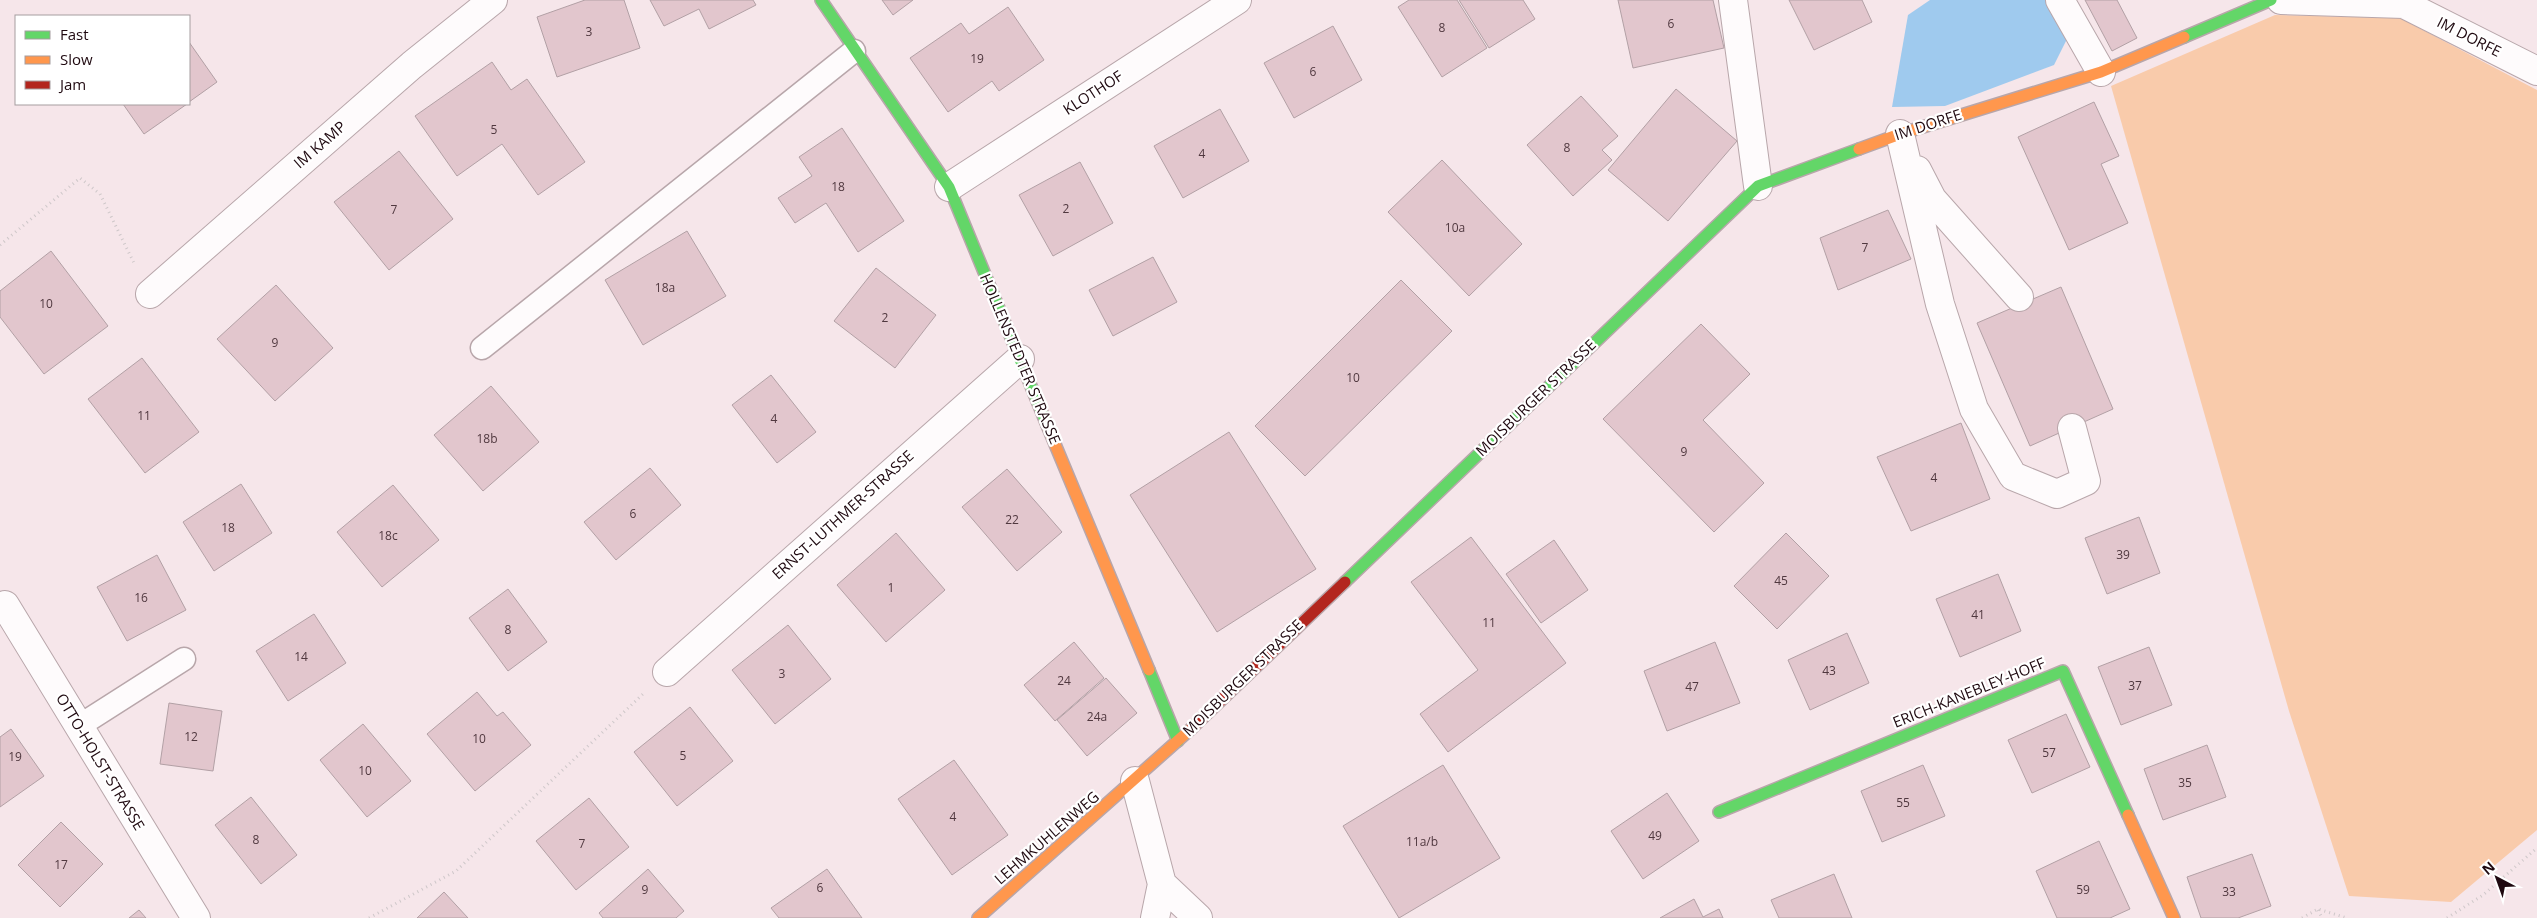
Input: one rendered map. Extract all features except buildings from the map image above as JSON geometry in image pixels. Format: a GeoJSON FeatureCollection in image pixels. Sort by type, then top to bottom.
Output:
{"type":"FeatureCollection","features":[{"type":"Feature","properties":{"kind":"street","name":"IM KAMP"},"geometry":{"type":"LineString","coordinates":[[150,294],[412,65],[494,0]]}},
{"type":"Feature","properties":{"kind":"street","name":"HOLLENSTEDTER STRASSE"},"geometry":{"type":"LineString","coordinates":[[821,0],[854,51],[949,187],[1178,740]]}},
{"type":"Feature","properties":{"kind":"street","name":"KLOTHOF"},"geometry":{"type":"LineString","coordinates":[[949,187],[1237,0]]}},
{"type":"Feature","properties":{"kind":"street"},"geometry":{"type":"LineString","coordinates":[[1733,0],[1758,186]]}},
{"type":"Feature","properties":{"kind":"street"},"geometry":{"type":"LineString","coordinates":[[2060,0],[2101,72]]}},
{"type":"Feature","properties":{"kind":"street","name":"IM DORFE"},"geometry":{"type":"LineString","coordinates":[[1758,186],[1900,134],[2101,72],[2271,0]]}},
{"type":"Feature","properties":{"kind":"street","name":"IM DORFE"},"geometry":{"type":"LineString","coordinates":[[2281,0],[2404,4],[2537,72]]}},
{"type":"Feature","properties":{"kind":"street"},"geometry":{"type":"LineString","coordinates":[[1900,134],[1932,199],[2019,297]]}},
{"type":"Feature","properties":{"kind":"street"},"geometry":{"type":"LineString","coordinates":[[1900,134],[1940,304],[1974,409],[2013,476],[2057,494],[2086,481],[2072,428]]}},
{"type":"Feature","properties":{"kind":"street","name":"MOISBURGER STRASSE"},"geometry":{"type":"LineString","coordinates":[[1135,781],[1758,186]]}},
{"type":"Feature","properties":{"kind":"street","name":"ERNST-LUTHMER-STRASSE"},"geometry":{"type":"LineString","coordinates":[[667,672],[1020,359]]}},
{"type":"Feature","properties":{"kind":"street","name":"OTTO-HOLST-STRASSE"},"geometry":{"type":"LineString","coordinates":[[5,604],[196,918]]}},
{"type":"Feature","properties":{"kind":"street","name":"ERICH-KANEBLEY-HOFF"},"geometry":{"type":"LineString","coordinates":[[1719,812],[2063,671],[2174,918]]}},
{"type":"Feature","properties":{"kind":"street"},"geometry":{"type":"LineString","coordinates":[[1135,781],[1162,884],[1155,918]]}},
{"type":"Feature","properties":{"kind":"street","name":"LEHMKUHLENWEG"},"geometry":{"type":"LineString","coordinates":[[978,918],[1135,781]]}},
{"type":"Feature","properties":{"kind":"street"},"geometry":{"type":"LineString","coordinates":[[1162,884],[1198,918]]}},
{"type":"Feature","properties":{"kind":"lane"},"geometry":{"type":"LineString","coordinates":[[482,348],[854,51]]}},
{"type":"Feature","properties":{"kind":"lane"},"geometry":{"type":"LineString","coordinates":[[79,726],[184,659]]}},
{"type":"Feature","properties":{"kind":"path"},"geometry":{"type":"LineString","coordinates":[[0,245],[80,178],[100,194],[150,294]]}},
{"type":"Feature","properties":{"kind":"path"},"geometry":{"type":"LineString","coordinates":[[369,918],[456,871],[667,672]]}},
{"type":"Feature","properties":{"kind":"path"},"geometry":{"type":"LineString","coordinates":[[2447,918],[2483,895],[2537,848]]}},
{"type":"Feature","properties":{"kind":"path"},"geometry":{"type":"LineString","coordinates":[[2302,918],[2318,909],[2347,918]]}},
{"type":"Feature","properties":{"kind":"path"},"geometry":{"type":"LineString","coordinates":[[2318,909],[2322,918]]}},
{"type":"Feature","properties":{"kind":"shaded area"},"geometry":{"type":"Polygon","coordinates":[[[2275,15],[2400,18],[2537,90],[2537,830],[2451,902],[2349,896],[2289,711],[2111,86],[2275,15]]]}},
{"type":"Feature","properties":{"kind":"water"},"geometry":{"type":"Polygon","coordinates":[[[1930,0],[2048,0],[2068,37],[2054,65],[1945,106],[1892,107],[1908,15],[1930,0]]]}},
{"type":"Feature","properties":{"kind":"traffic: fast"},"geometry":{"type":"LineString","coordinates":[[821,0],[949,187],[1047,425]]}},
{"type":"Feature","properties":{"kind":"traffic: fast"},"geometry":{"type":"LineString","coordinates":[[2184,37],[2271,0]]}},
{"type":"Feature","properties":{"kind":"traffic: fast"},"geometry":{"type":"LineString","coordinates":[[1345,582],[1758,186],[1859,149]]}},
{"type":"Feature","properties":{"kind":"traffic: fast"},"geometry":{"type":"LineString","coordinates":[[1149,670],[1178,741]]}},
{"type":"Feature","properties":{"kind":"traffic: fast"},"geometry":{"type":"LineString","coordinates":[[1719,812],[2063,671],[2128,815]]}},
{"type":"Feature","properties":{"kind":"traffic: slow"},"geometry":{"type":"LineString","coordinates":[[1859,149],[1900,134],[2101,72],[2184,37]]}},
{"type":"Feature","properties":{"kind":"traffic: slow"},"geometry":{"type":"LineString","coordinates":[[1047,425],[1149,670]]}},
{"type":"Feature","properties":{"kind":"traffic: slow"},"geometry":{"type":"LineString","coordinates":[[978,918],[1192,728]]}},
{"type":"Feature","properties":{"kind":"traffic: slow"},"geometry":{"type":"LineString","coordinates":[[2128,815],[2174,918]]}},
{"type":"Feature","properties":{"kind":"traffic: jam"},"geometry":{"type":"LineString","coordinates":[[1192,728],[1345,582]]}}]}
